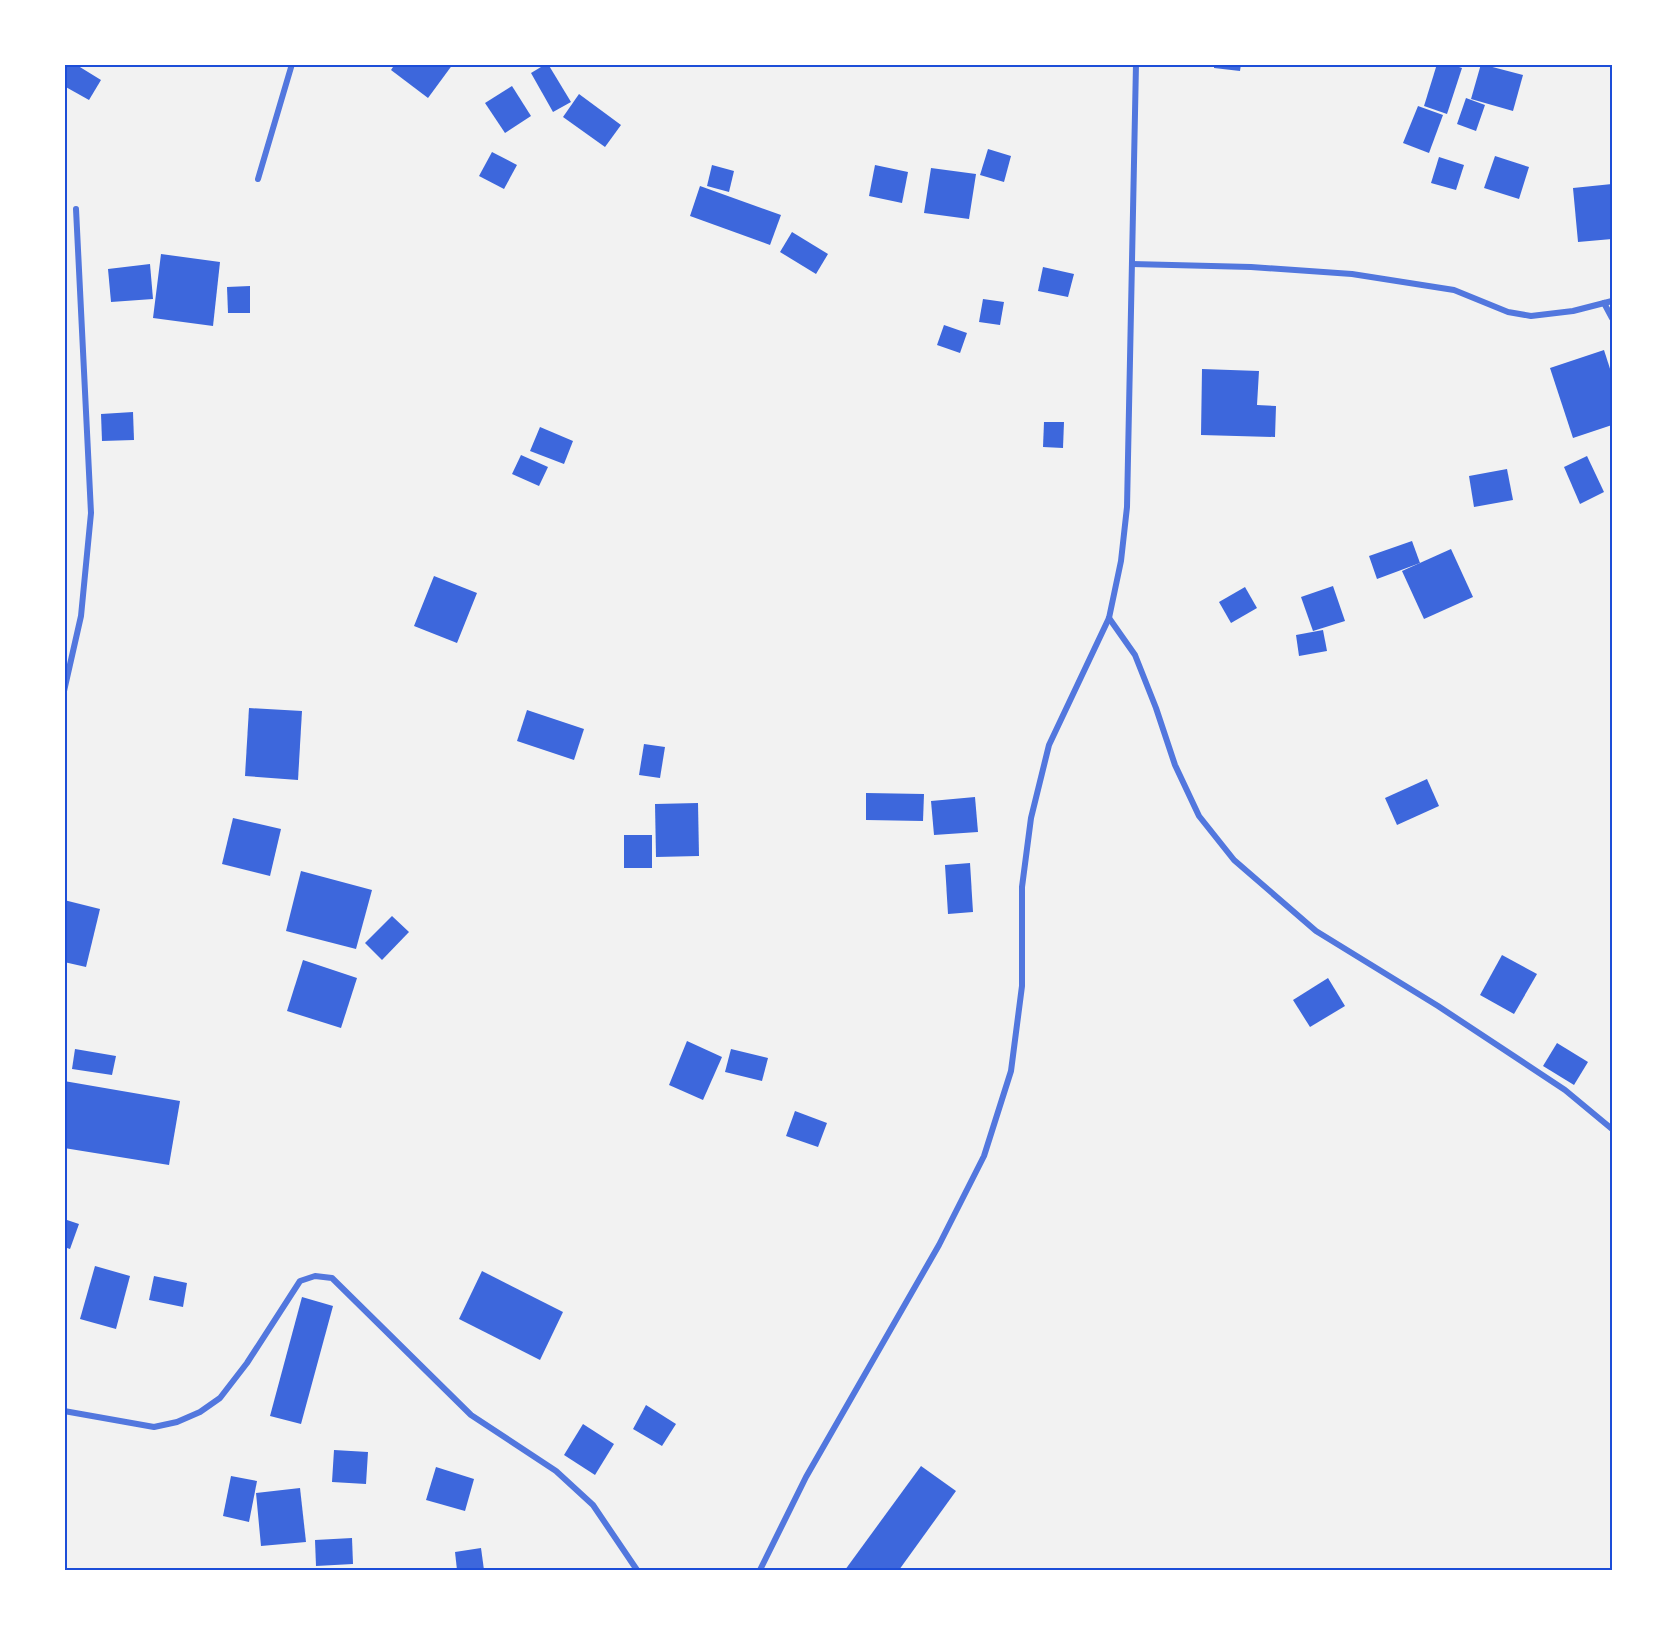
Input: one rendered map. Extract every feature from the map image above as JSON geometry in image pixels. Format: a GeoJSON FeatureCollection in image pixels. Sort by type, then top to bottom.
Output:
{"type":"FeatureCollection","features":[{"type":"Feature","properties":{"kind":"street"},"geometry":{"type":"LineString","coordinates":[[258,179],[292,64]]}},
{"type":"Feature","properties":{"kind":"street"},"geometry":{"type":"LineString","coordinates":[[760,1570],[806,1477],[939,1245],[984,1156],[1011,1071],[1022,986],[1022,887],[1031,818],[1049,745],[1109,618],[1121,561],[1127,507],[1136,64]]}},
{"type":"Feature","properties":{"kind":"street"},"geometry":{"type":"LineString","coordinates":[[64,691],[81,616],[91,513],[76,209]]}},
{"type":"Feature","properties":{"kind":"street"},"geometry":{"type":"LineString","coordinates":[[1132,264],[1251,267],[1352,274],[1454,290],[1508,312],[1531,316],[1573,311],[1612,301]]}},
{"type":"Feature","properties":{"kind":"street"},"geometry":{"type":"LineString","coordinates":[[1604,303],[1612,318]]}},
{"type":"Feature","properties":{"kind":"street"},"geometry":{"type":"LineString","coordinates":[[1109,618],[1135,656],[1156,708],[1175,765],[1199,816],[1234,860],[1316,931],[1438,1006],[1565,1090],[1612,1129]]}},
{"type":"Feature","properties":{"kind":"street"},"geometry":{"type":"LineString","coordinates":[[64,1411],[154,1427],[177,1422],[201,1412],[219,1398],[247,1363],[300,1281],[315,1276],[332,1278],[471,1414],[556,1471],[593,1505],[637,1570]]}},
{"type":"Feature","properties":{"kind":"building"},"geometry":{"type":"Polygon","coordinates":[[[64,64],[75,64],[101,80],[89,100],[64,86],[64,64]]]}},
{"type":"Feature","properties":{"kind":"building"},"geometry":{"type":"Polygon","coordinates":[[[395,64],[453,64],[428,98],[391,70],[395,64]]]}},
{"type":"Feature","properties":{"kind":"building"},"geometry":{"type":"Polygon","coordinates":[[[546,64],[571,102],[553,112],[531,73],[546,64]]]}},
{"type":"Feature","properties":{"kind":"building"},"geometry":{"type":"Polygon","coordinates":[[[1214,64],[1241,64],[1240,71],[1214,68],[1214,64]]]}},
{"type":"Feature","properties":{"kind":"building"},"geometry":{"type":"Polygon","coordinates":[[[1437,64],[1450,64],[1462,68],[1447,114],[1424,106],[1437,64]]]}},
{"type":"Feature","properties":{"kind":"building"},"geometry":{"type":"Polygon","coordinates":[[[1481,64],[1523,75],[1513,111],[1471,99],[1481,64]]]}},
{"type":"Feature","properties":{"kind":"building"},"geometry":{"type":"Polygon","coordinates":[[[512,86],[531,116],[505,133],[485,103],[512,86]]]}},
{"type":"Feature","properties":{"kind":"building"},"geometry":{"type":"Polygon","coordinates":[[[579,94],[621,125],[605,147],[563,117],[579,94]]]}},
{"type":"Feature","properties":{"kind":"building"},"geometry":{"type":"Polygon","coordinates":[[[1466,98],[1485,105],[1476,131],[1457,124],[1466,98]]]}},
{"type":"Feature","properties":{"kind":"building"},"geometry":{"type":"Polygon","coordinates":[[[1418,106],[1443,115],[1429,153],[1403,143],[1418,106]]]}},
{"type":"Feature","properties":{"kind":"building"},"geometry":{"type":"Polygon","coordinates":[[[988,149],[1011,156],[1004,182],[980,175],[988,149]]]}},
{"type":"Feature","properties":{"kind":"building"},"geometry":{"type":"Polygon","coordinates":[[[492,152],[517,165],[504,189],[479,176],[492,152]]]}},
{"type":"Feature","properties":{"kind":"building"},"geometry":{"type":"Polygon","coordinates":[[[1495,156],[1529,167],[1519,199],[1484,188],[1495,156]]]}},
{"type":"Feature","properties":{"kind":"building"},"geometry":{"type":"Polygon","coordinates":[[[1439,157],[1464,165],[1456,190],[1431,183],[1439,157]]]}},
{"type":"Feature","properties":{"kind":"building"},"geometry":{"type":"Polygon","coordinates":[[[712,165],[734,171],[729,192],[707,186],[712,165]]]}},
{"type":"Feature","properties":{"kind":"building"},"geometry":{"type":"Polygon","coordinates":[[[875,165],[908,172],[902,203],[869,196],[875,165]]]}},
{"type":"Feature","properties":{"kind":"building"},"geometry":{"type":"Polygon","coordinates":[[[931,168],[976,174],[969,219],[924,213],[931,168]]]}},
{"type":"Feature","properties":{"kind":"building"},"geometry":{"type":"Polygon","coordinates":[[[1612,184],[1612,239],[1578,242],[1573,188],[1612,184]]]}},
{"type":"Feature","properties":{"kind":"building"},"geometry":{"type":"Polygon","coordinates":[[[700,186],[781,215],[770,245],[690,216],[700,186]]]}},
{"type":"Feature","properties":{"kind":"building"},"geometry":{"type":"Polygon","coordinates":[[[792,232],[828,254],[816,274],[780,252],[792,232]]]}},
{"type":"Feature","properties":{"kind":"building"},"geometry":{"type":"Polygon","coordinates":[[[161,254],[220,262],[213,326],[153,318],[161,254]]]}},
{"type":"Feature","properties":{"kind":"building"},"geometry":{"type":"Polygon","coordinates":[[[150,264],[153,299],[111,302],[108,269],[150,264]]]}},
{"type":"Feature","properties":{"kind":"building"},"geometry":{"type":"Polygon","coordinates":[[[1043,267],[1074,274],[1068,297],[1038,291],[1043,267]]]}},
{"type":"Feature","properties":{"kind":"building"},"geometry":{"type":"Polygon","coordinates":[[[250,286],[250,313],[228,313],[227,287],[250,286]]]}},
{"type":"Feature","properties":{"kind":"building"},"geometry":{"type":"Polygon","coordinates":[[[983,299],[1004,302],[1000,325],[979,322],[983,299]]]}},
{"type":"Feature","properties":{"kind":"building"},"geometry":{"type":"Polygon","coordinates":[[[944,325],[967,333],[960,353],[937,345],[944,325]]]}},
{"type":"Feature","properties":{"kind":"building"},"geometry":{"type":"Polygon","coordinates":[[[1604,350],[1612,375],[1612,425],[1573,438],[1550,368],[1604,350]]]}},
{"type":"Feature","properties":{"kind":"building"},"geometry":{"type":"Polygon","coordinates":[[[1202,369],[1259,371],[1257,405],[1276,406],[1275,437],[1201,435],[1202,369]]]}},
{"type":"Feature","properties":{"kind":"building"},"geometry":{"type":"Polygon","coordinates":[[[133,412],[134,440],[102,441],[101,414],[133,412]]]}},
{"type":"Feature","properties":{"kind":"building"},"geometry":{"type":"Polygon","coordinates":[[[1044,422],[1064,422],[1063,448],[1043,447],[1044,422]]]}},
{"type":"Feature","properties":{"kind":"building"},"geometry":{"type":"Polygon","coordinates":[[[540,427],[573,441],[564,464],[530,451],[540,427]]]}},
{"type":"Feature","properties":{"kind":"building"},"geometry":{"type":"Polygon","coordinates":[[[521,455],[548,467],[539,486],[512,474],[521,455]]]}},
{"type":"Feature","properties":{"kind":"building"},"geometry":{"type":"Polygon","coordinates":[[[1587,456],[1604,492],[1580,504],[1564,467],[1587,456]]]}},
{"type":"Feature","properties":{"kind":"building"},"geometry":{"type":"Polygon","coordinates":[[[1507,469],[1513,500],[1474,507],[1469,476],[1507,469]]]}},
{"type":"Feature","properties":{"kind":"building"},"geometry":{"type":"Polygon","coordinates":[[[1412,541],[1420,563],[1377,579],[1369,556],[1412,541]]]}},
{"type":"Feature","properties":{"kind":"building"},"geometry":{"type":"Polygon","coordinates":[[[1451,549],[1473,597],[1424,619],[1402,571],[1451,549]]]}},
{"type":"Feature","properties":{"kind":"building"},"geometry":{"type":"Polygon","coordinates":[[[434,576],[477,593],[457,643],[414,626],[434,576]]]}},
{"type":"Feature","properties":{"kind":"building"},"geometry":{"type":"Polygon","coordinates":[[[1333,586],[1345,621],[1313,631],[1301,597],[1333,586]]]}},
{"type":"Feature","properties":{"kind":"building"},"geometry":{"type":"Polygon","coordinates":[[[1245,587],[1257,608],[1231,623],[1219,602],[1245,587]]]}},
{"type":"Feature","properties":{"kind":"building"},"geometry":{"type":"Polygon","coordinates":[[[1323,630],[1327,651],[1299,656],[1296,635],[1323,630]]]}},
{"type":"Feature","properties":{"kind":"building"},"geometry":{"type":"Polygon","coordinates":[[[249,708],[302,711],[298,780],[245,776],[249,708]]]}},
{"type":"Feature","properties":{"kind":"building"},"geometry":{"type":"Polygon","coordinates":[[[527,710],[584,729],[574,760],[517,741],[527,710]]]}},
{"type":"Feature","properties":{"kind":"building"},"geometry":{"type":"Polygon","coordinates":[[[644,744],[665,747],[660,778],[639,775],[644,744]]]}},
{"type":"Feature","properties":{"kind":"building"},"geometry":{"type":"Polygon","coordinates":[[[1427,779],[1439,806],[1397,825],[1385,798],[1427,779]]]}},
{"type":"Feature","properties":{"kind":"building"},"geometry":{"type":"Polygon","coordinates":[[[866,793],[924,794],[923,821],[866,820],[866,793]]]}},
{"type":"Feature","properties":{"kind":"building"},"geometry":{"type":"Polygon","coordinates":[[[975,797],[978,832],[934,835],[931,801],[975,797]]]}},
{"type":"Feature","properties":{"kind":"building"},"geometry":{"type":"Polygon","coordinates":[[[698,803],[699,856],[656,857],[655,804],[698,803]]]}},
{"type":"Feature","properties":{"kind":"building"},"geometry":{"type":"Polygon","coordinates":[[[233,818],[281,829],[270,876],[222,864],[233,818]]]}},
{"type":"Feature","properties":{"kind":"building"},"geometry":{"type":"Polygon","coordinates":[[[624,835],[652,835],[652,868],[624,868],[624,835]]]}},
{"type":"Feature","properties":{"kind":"building"},"geometry":{"type":"Polygon","coordinates":[[[970,863],[973,912],[948,914],[945,865],[970,863]]]}},
{"type":"Feature","properties":{"kind":"building"},"geometry":{"type":"Polygon","coordinates":[[[301,871],[372,890],[356,949],[286,931],[301,871]]]}},
{"type":"Feature","properties":{"kind":"building"},"geometry":{"type":"Polygon","coordinates":[[[64,900],[100,909],[86,967],[64,962],[64,900]]]}},
{"type":"Feature","properties":{"kind":"building"},"geometry":{"type":"Polygon","coordinates":[[[392,916],[409,932],[382,960],[365,943],[392,916]]]}},
{"type":"Feature","properties":{"kind":"building"},"geometry":{"type":"Polygon","coordinates":[[[1502,955],[1537,974],[1514,1014],[1480,995],[1502,955]]]}},
{"type":"Feature","properties":{"kind":"building"},"geometry":{"type":"Polygon","coordinates":[[[303,960],[357,978],[341,1028],[287,1011],[303,960]]]}},
{"type":"Feature","properties":{"kind":"building"},"geometry":{"type":"Polygon","coordinates":[[[1328,978],[1345,1006],[1310,1027],[1293,1000],[1328,978]]]}},
{"type":"Feature","properties":{"kind":"building"},"geometry":{"type":"Polygon","coordinates":[[[687,1041],[722,1057],[703,1100],[669,1085],[687,1041]]]}},
{"type":"Feature","properties":{"kind":"building"},"geometry":{"type":"Polygon","coordinates":[[[1557,1043],[1588,1062],[1574,1085],[1543,1066],[1557,1043]]]}},
{"type":"Feature","properties":{"kind":"building"},"geometry":{"type":"Polygon","coordinates":[[[75,1049],[116,1056],[112,1075],[72,1069],[75,1049]]]}},
{"type":"Feature","properties":{"kind":"building"},"geometry":{"type":"Polygon","coordinates":[[[731,1049],[768,1058],[762,1081],[725,1072],[731,1049]]]}},
{"type":"Feature","properties":{"kind":"building"},"geometry":{"type":"Polygon","coordinates":[[[64,1081],[180,1101],[169,1165],[64,1148],[64,1081]]]}},
{"type":"Feature","properties":{"kind":"building"},"geometry":{"type":"Polygon","coordinates":[[[795,1111],[827,1123],[818,1147],[786,1136],[795,1111]]]}},
{"type":"Feature","properties":{"kind":"building"},"geometry":{"type":"Polygon","coordinates":[[[64,1219],[79,1224],[70,1249],[64,1247],[64,1219]]]}},
{"type":"Feature","properties":{"kind":"building"},"geometry":{"type":"Polygon","coordinates":[[[95,1266],[130,1276],[116,1329],[80,1319],[95,1266]]]}},
{"type":"Feature","properties":{"kind":"building"},"geometry":{"type":"Polygon","coordinates":[[[482,1271],[563,1312],[540,1360],[459,1319],[482,1271]]]}},
{"type":"Feature","properties":{"kind":"building"},"geometry":{"type":"Polygon","coordinates":[[[154,1276],[187,1283],[183,1307],[149,1300],[154,1276]]]}},
{"type":"Feature","properties":{"kind":"building"},"geometry":{"type":"Polygon","coordinates":[[[302,1297],[333,1306],[301,1424],[270,1416],[302,1297]]]}},
{"type":"Feature","properties":{"kind":"building"},"geometry":{"type":"Polygon","coordinates":[[[646,1405],[676,1424],[662,1446],[633,1429],[646,1405]]]}},
{"type":"Feature","properties":{"kind":"building"},"geometry":{"type":"Polygon","coordinates":[[[583,1424],[614,1444],[595,1475],[564,1455],[583,1424]]]}},
{"type":"Feature","properties":{"kind":"building"},"geometry":{"type":"Polygon","coordinates":[[[334,1450],[368,1452],[366,1484],[332,1482],[334,1450]]]}},
{"type":"Feature","properties":{"kind":"building"},"geometry":{"type":"Polygon","coordinates":[[[921,1466],[956,1491],[899,1570],[845,1570],[921,1466]]]}},
{"type":"Feature","properties":{"kind":"building"},"geometry":{"type":"Polygon","coordinates":[[[436,1467],[474,1479],[465,1511],[426,1500],[436,1467]]]}},
{"type":"Feature","properties":{"kind":"building"},"geometry":{"type":"Polygon","coordinates":[[[231,1476],[257,1481],[249,1522],[223,1516],[231,1476]]]}},
{"type":"Feature","properties":{"kind":"building"},"geometry":{"type":"Polygon","coordinates":[[[300,1488],[306,1542],[261,1546],[256,1493],[300,1488]]]}},
{"type":"Feature","properties":{"kind":"building"},"geometry":{"type":"Polygon","coordinates":[[[352,1538],[353,1564],[316,1566],[315,1540],[352,1538]]]}},
{"type":"Feature","properties":{"kind":"building"},"geometry":{"type":"Polygon","coordinates":[[[481,1548],[484,1570],[457,1570],[455,1552],[481,1548]]]}}]}
